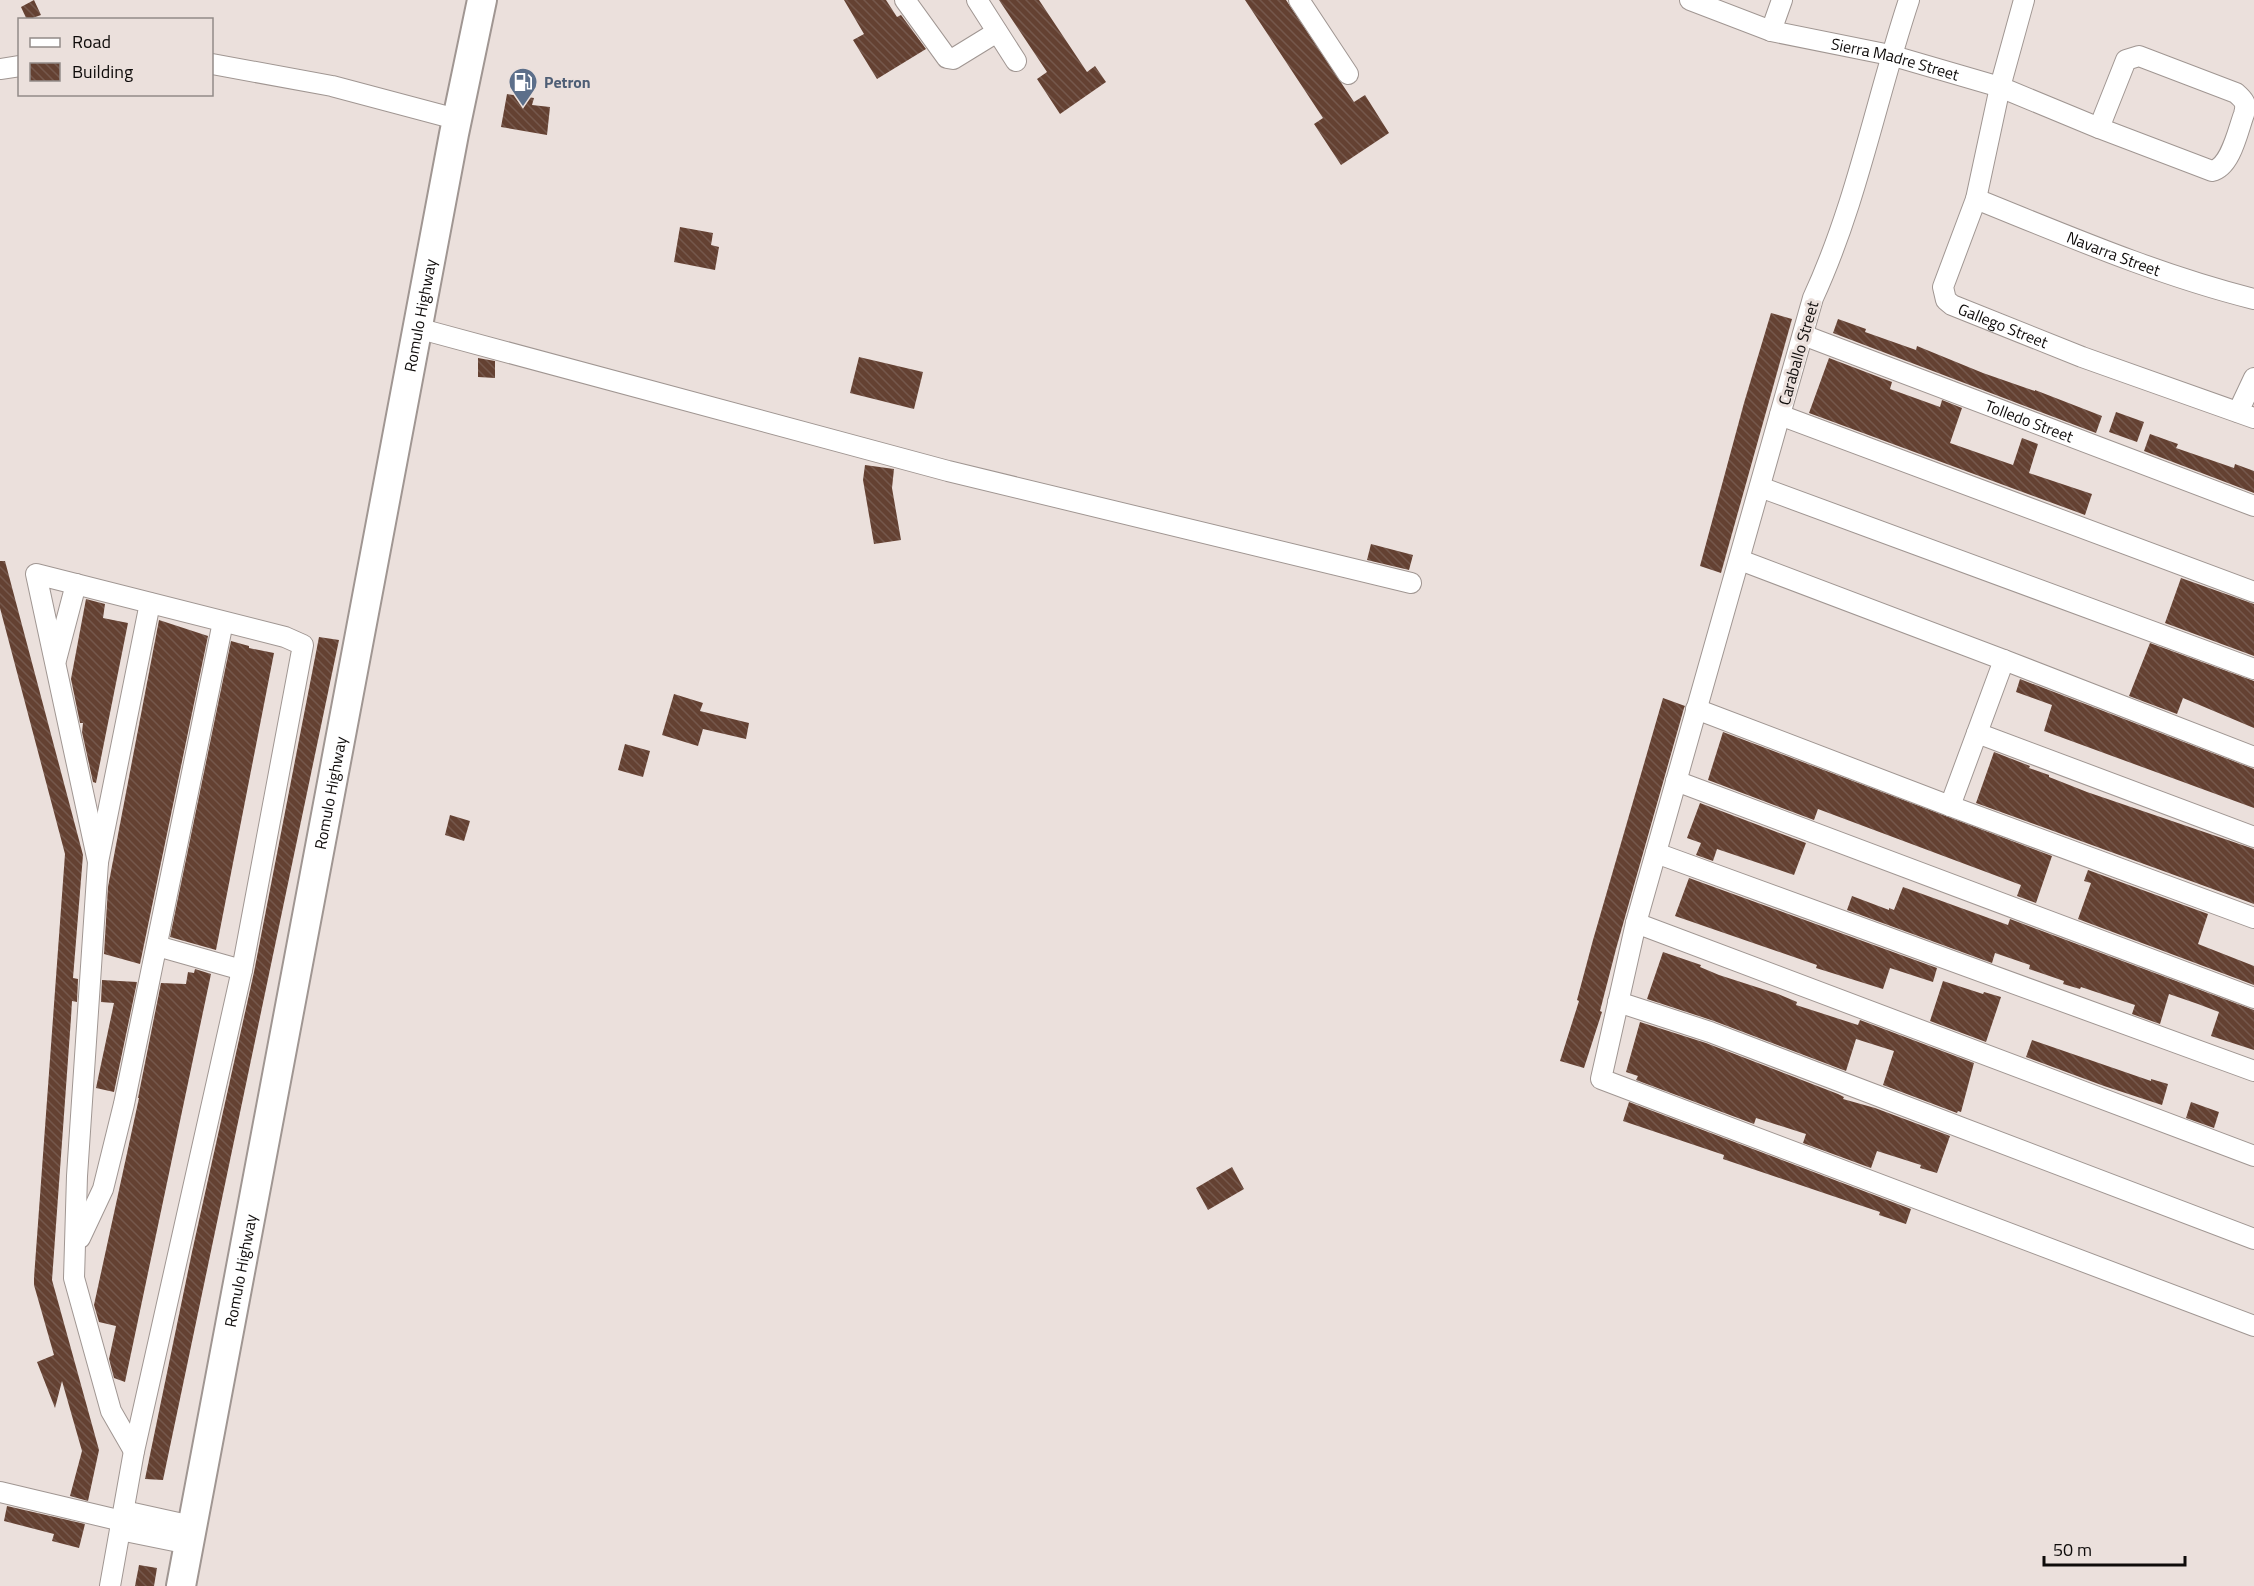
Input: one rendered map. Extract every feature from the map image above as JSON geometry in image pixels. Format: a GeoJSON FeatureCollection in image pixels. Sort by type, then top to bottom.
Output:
{"type":"FeatureCollection","features":[{"type":"Feature","properties":{"kind":"highway","name":"Romulo Highway"},"geometry":{"type":"LineString","coordinates":[[181,1586],[456,119],[482,0]]}},
{"type":"Feature","properties":{"kind":"street"},"geometry":{"type":"LineString","coordinates":[[905,0],[947,58],[953,59],[997,32]]}},
{"type":"Feature","properties":{"kind":"street"},"geometry":{"type":"LineString","coordinates":[[977,0],[1016,61]]}},
{"type":"Feature","properties":{"kind":"street"},"geometry":{"type":"LineString","coordinates":[[1299,0],[1348,74]]}},
{"type":"Feature","properties":{"kind":"street","name":"Sierra Madre Street"},"geometry":{"type":"LineString","coordinates":[[1690,0],[1771,31],[1890,55],[2000,87],[2099,128],[2212,171],[2222,167],[2227,160],[2246,106],[2244,99],[2236,93],[2135,56],[2126,60],[2099,128]]}},
{"type":"Feature","properties":{"kind":"street"},"geometry":{"type":"LineString","coordinates":[[1771,31],[1782,0]]}},
{"type":"Feature","properties":{"kind":"street","name":"Caraballo Street"},"geometry":{"type":"LineString","coordinates":[[1909,0],[1890,55],[1832,258],[1813,298],[1636,923],[1601,1079],[2254,1326]]}},
{"type":"Feature","properties":{"kind":"street","name":"Gallego Street"},"geometry":{"type":"LineString","coordinates":[[2024,0],[2000,87],[1976,199],[1943,287],[1946,300],[1952,305],[2082,357],[2246,415]]}},
{"type":"Feature","properties":{"kind":"street"},"geometry":{"type":"LineString","coordinates":[[213,64],[332,86],[456,119]]}},
{"type":"Feature","properties":{"kind":"street"},"geometry":{"type":"LineString","coordinates":[[0,69],[18,66]]}},
{"type":"Feature","properties":{"kind":"street","name":"Navarra Street"},"geometry":{"type":"LineString","coordinates":[[1976,199],[2121,258],[2204,286],[2254,299]]}},
{"type":"Feature","properties":{"kind":"street"},"geometry":{"type":"LineString","coordinates":[[417,328],[948,471],[1411,583]]}},
{"type":"Feature","properties":{"kind":"street","name":"Tolledo Street"},"geometry":{"type":"LineString","coordinates":[[1803,335],[2254,506]]}},
{"type":"Feature","properties":{"kind":"street"},"geometry":{"type":"LineString","coordinates":[[2246,415],[2254,378]]}},
{"type":"Feature","properties":{"kind":"street"},"geometry":{"type":"LineString","coordinates":[[1780,416],[2254,592]]}},
{"type":"Feature","properties":{"kind":"street"},"geometry":{"type":"LineString","coordinates":[[1760,487],[2254,669]]}},
{"type":"Feature","properties":{"kind":"street"},"geometry":{"type":"LineString","coordinates":[[1740,560],[2254,756]]}},
{"type":"Feature","properties":{"kind":"street"},"geometry":{"type":"LineString","coordinates":[[98,862],[36,574],[285,637],[303,645],[242,970],[134,1451],[110,1586]]}},
{"type":"Feature","properties":{"kind":"street"},"geometry":{"type":"LineString","coordinates":[[55,662],[76,584]]}},
{"type":"Feature","properties":{"kind":"street"},"geometry":{"type":"LineString","coordinates":[[134,1451],[111,1411],[74,1278],[77,1176],[98,862],[150,603]]}},
{"type":"Feature","properties":{"kind":"street"},"geometry":{"type":"LineString","coordinates":[[76,1246],[103,1189],[124,1104],[223,622]]}},
{"type":"Feature","properties":{"kind":"street"},"geometry":{"type":"LineString","coordinates":[[1950,806],[2004,660]]}},
{"type":"Feature","properties":{"kind":"street"},"geometry":{"type":"LineString","coordinates":[[1696,709],[2254,918]]}},
{"type":"Feature","properties":{"kind":"street"},"geometry":{"type":"LineString","coordinates":[[1977,733],[2254,837]]}},
{"type":"Feature","properties":{"kind":"street"},"geometry":{"type":"LineString","coordinates":[[1676,781],[2254,998]]}},
{"type":"Feature","properties":{"kind":"street"},"geometry":{"type":"LineString","coordinates":[[1656,853],[2254,1071]]}},
{"type":"Feature","properties":{"kind":"street"},"geometry":{"type":"LineString","coordinates":[[1636,923],[2254,1156]]}},
{"type":"Feature","properties":{"kind":"street"},"geometry":{"type":"LineString","coordinates":[[157,946],[242,970]]}},
{"type":"Feature","properties":{"kind":"street"},"geometry":{"type":"LineString","coordinates":[[1618,1002],[1710,1032],[2254,1239]]}},
{"type":"Feature","properties":{"kind":"street"},"geometry":{"type":"LineString","coordinates":[[0,1492],[191,1535]]}},
{"type":"Feature","properties":{"kind":"building"},"geometry":{"type":"Polygon","coordinates":[[[34,0],[41,15],[26,18],[21,7],[34,0]]]}},
{"type":"Feature","properties":{"kind":"building"},"geometry":{"type":"Polygon","coordinates":[[[844,0],[886,0],[897,17],[901,15],[926,49],[877,79],[853,40],[864,34],[844,0]]]}},
{"type":"Feature","properties":{"kind":"building"},"geometry":{"type":"Polygon","coordinates":[[[999,0],[1039,0],[1087,72],[1095,66],[1106,82],[1060,114],[1037,79],[1047,72],[999,0]]]}},
{"type":"Feature","properties":{"kind":"building"},"geometry":{"type":"Polygon","coordinates":[[[1245,0],[1286,0],[1354,102],[1365,95],[1389,133],[1341,165],[1314,124],[1323,118],[1245,0]]]}},
{"type":"Feature","properties":{"kind":"building"},"geometry":{"type":"Polygon","coordinates":[[[507,94],[534,98],[532,105],[550,107],[547,135],[501,127],[507,94]]]}},
{"type":"Feature","properties":{"kind":"building"},"geometry":{"type":"Polygon","coordinates":[[[680,227],[713,233],[711,245],[719,247],[715,270],[674,262],[680,227]]]}},
{"type":"Feature","properties":{"kind":"building"},"geometry":{"type":"Polygon","coordinates":[[[1771,313],[1792,319],[1721,573],[1700,566],[1771,313]]]}},
{"type":"Feature","properties":{"kind":"building"},"geometry":{"type":"Polygon","coordinates":[[[1838,319],[1866,329],[1865,332],[1916,350],[1917,346],[1983,373],[2102,416],[2096,433],[1833,333],[1838,319]]]}},
{"type":"Feature","properties":{"kind":"building"},"geometry":{"type":"Polygon","coordinates":[[[859,357],[923,372],[914,409],[850,393],[859,357]]]}},
{"type":"Feature","properties":{"kind":"building"},"geometry":{"type":"Polygon","coordinates":[[[478,358],[495,361],[495,378],[478,377],[478,358]]]}},
{"type":"Feature","properties":{"kind":"building"},"geometry":{"type":"Polygon","coordinates":[[[1829,358],[1892,382],[1890,389],[1940,407],[1942,400],[1962,408],[1950,443],[2013,465],[2022,438],[2038,444],[2029,473],[2092,494],[2085,515],[1809,413],[1829,358]]]}},
{"type":"Feature","properties":{"kind":"building"},"geometry":{"type":"Polygon","coordinates":[[[2116,412],[2144,422],[2137,442],[2109,432],[2116,412]]]}},
{"type":"Feature","properties":{"kind":"building"},"geometry":{"type":"Polygon","coordinates":[[[2150,434],[2178,444],[2176,448],[2234,468],[2235,464],[2254,471],[2254,493],[2144,451],[2150,434]]]}},
{"type":"Feature","properties":{"kind":"building"},"geometry":{"type":"Polygon","coordinates":[[[865,465],[894,469],[892,488],[901,540],[874,544],[863,480],[865,465]]]}},
{"type":"Feature","properties":{"kind":"building"},"geometry":{"type":"Polygon","coordinates":[[[1371,544],[1413,555],[1409,570],[1367,560],[1371,544]]]}},
{"type":"Feature","properties":{"kind":"building"},"geometry":{"type":"Polygon","coordinates":[[[0,561],[5,561],[83,855],[73,978],[78,979],[77,1002],[72,1001],[52,1280],[99,1450],[88,1501],[70,1496],[82,1451],[62,1381],[55,1408],[37,1362],[54,1355],[34,1278],[65,854],[0,608],[0,561]]]}},
{"type":"Feature","properties":{"kind":"building"},"geometry":{"type":"Polygon","coordinates":[[[2181,578],[2254,604],[2254,656],[2165,623],[2181,578]]]}},
{"type":"Feature","properties":{"kind":"building"},"geometry":{"type":"Polygon","coordinates":[[[86,599],[105,604],[103,618],[128,623],[96,783],[93,782],[82,732],[83,723],[80,723],[71,679],[86,599]]]}},
{"type":"Feature","properties":{"kind":"building"},"geometry":{"type":"Polygon","coordinates":[[[159,620],[208,636],[140,964],[104,954],[108,887],[159,620]]]}},
{"type":"Feature","properties":{"kind":"building"},"geometry":{"type":"Polygon","coordinates":[[[319,637],[339,640],[163,1480],[145,1479],[254,972],[319,637]]]}},
{"type":"Feature","properties":{"kind":"building"},"geometry":{"type":"Polygon","coordinates":[[[231,641],[249,646],[249,648],[274,653],[216,950],[170,937],[231,641]]]}},
{"type":"Feature","properties":{"kind":"building"},"geometry":{"type":"Polygon","coordinates":[[[2150,643],[2254,681],[2254,728],[2183,698],[2177,714],[2129,696],[2150,643]]]}},
{"type":"Feature","properties":{"kind":"building"},"geometry":{"type":"Polygon","coordinates":[[[2020,679],[2254,769],[2254,808],[2044,731],[2052,705],[2016,692],[2020,679]]]}},
{"type":"Feature","properties":{"kind":"building"},"geometry":{"type":"Polygon","coordinates":[[[674,694],[703,703],[700,711],[749,723],[746,739],[703,729],[698,746],[662,735],[674,694]]]}},
{"type":"Feature","properties":{"kind":"building"},"geometry":{"type":"Polygon","coordinates":[[[1663,698],[1685,706],[1616,949],[1600,1011],[1602,1012],[1584,1068],[1560,1061],[1579,1001],[1577,1000],[1593,940],[1663,698]]]}},
{"type":"Feature","properties":{"kind":"building"},"geometry":{"type":"Polygon","coordinates":[[[1723,732],[2052,856],[2036,903],[2017,896],[2021,885],[1818,809],[1814,820],[1708,780],[1723,732]]]}},
{"type":"Feature","properties":{"kind":"building"},"geometry":{"type":"Polygon","coordinates":[[[625,744],[650,751],[643,777],[618,770],[625,744]]]}},
{"type":"Feature","properties":{"kind":"building"},"geometry":{"type":"Polygon","coordinates":[[[1994,752],[2087,792],[2254,849],[2254,904],[1976,803],[1994,752]]]}},
{"type":"Feature","properties":{"kind":"building"},"geometry":{"type":"Polygon","coordinates":[[[1700,803],[1806,843],[1794,875],[1717,849],[1713,861],[1696,855],[1701,843],[1687,838],[1700,803]]]}},
{"type":"Feature","properties":{"kind":"building"},"geometry":{"type":"Polygon","coordinates":[[[450,815],[470,821],[464,841],[445,835],[450,815]]]}},
{"type":"Feature","properties":{"kind":"building"},"geometry":{"type":"Polygon","coordinates":[[[2088,870],[2208,914],[2198,944],[2254,966],[2254,985],[2078,919],[2091,883],[2084,881],[2088,870]]]}},
{"type":"Feature","properties":{"kind":"building"},"geometry":{"type":"Polygon","coordinates":[[[1689,878],[1937,968],[1933,982],[1890,968],[1883,989],[1816,968],[1817,965],[1675,916],[1689,878]]]}},
{"type":"Feature","properties":{"kind":"building"},"geometry":{"type":"Polygon","coordinates":[[[1903,887],[2008,925],[2010,919],[2254,1010],[2254,1050],[2211,1036],[2219,1012],[2169,994],[2160,1024],[2132,1014],[2135,1005],[2081,987],[2080,989],[2063,984],[2064,981],[2029,969],[2030,965],[1995,953],[1992,963],[1847,910],[1852,896],[1894,910],[1903,887]]]}},
{"type":"Feature","properties":{"kind":"building"},"geometry":{"type":"Polygon","coordinates":[[[1663,952],[1701,965],[1700,967],[1719,975],[1778,994],[1797,1002],[1796,1005],[1858,1025],[1860,1020],[1974,1063],[1961,1112],[1957,1113],[1883,1085],[1894,1051],[1856,1039],[1846,1071],[1714,1021],[1647,999],[1663,952]]]}},
{"type":"Feature","properties":{"kind":"building"},"geometry":{"type":"Polygon","coordinates":[[[195,969],[211,974],[125,1382],[114,1378],[109,1359],[116,1326],[99,1322],[94,1305],[139,1098],[161,983],[186,984],[188,972],[194,973],[195,969]]]}},
{"type":"Feature","properties":{"kind":"building"},"geometry":{"type":"Polygon","coordinates":[[[102,980],[137,982],[114,1092],[96,1088],[114,1003],[101,1002],[102,980]]]}},
{"type":"Feature","properties":{"kind":"building"},"geometry":{"type":"Polygon","coordinates":[[[1943,981],[1983,994],[1984,992],[2001,997],[1986,1042],[1930,1021],[1943,981]]]}},
{"type":"Feature","properties":{"kind":"building"},"geometry":{"type":"Polygon","coordinates":[[[1640,1022],[1706,1043],[1838,1094],[1844,1097],[1843,1099],[1875,1108],[1950,1136],[1937,1173],[1920,1168],[1921,1165],[1877,1151],[1871,1168],[1803,1143],[1806,1134],[1756,1118],[1754,1124],[1636,1080],[1638,1076],[1626,1072],[1640,1022]]]}},
{"type":"Feature","properties":{"kind":"building"},"geometry":{"type":"Polygon","coordinates":[[[2032,1040],[2151,1081],[2151,1079],[2168,1084],[2162,1105],[2026,1057],[2032,1040]]]}},
{"type":"Feature","properties":{"kind":"building"},"geometry":{"type":"Polygon","coordinates":[[[1629,1102],[1911,1209],[1906,1224],[1879,1215],[1880,1212],[1723,1159],[1724,1155],[1623,1121],[1629,1102]]]}},
{"type":"Feature","properties":{"kind":"building"},"geometry":{"type":"Polygon","coordinates":[[[2191,1102],[2219,1112],[2214,1128],[2186,1118],[2191,1102]]]}},
{"type":"Feature","properties":{"kind":"building"},"geometry":{"type":"Polygon","coordinates":[[[1232,1167],[1244,1189],[1208,1210],[1196,1188],[1232,1167]]]}},
{"type":"Feature","properties":{"kind":"building"},"geometry":{"type":"Polygon","coordinates":[[[7,1506],[85,1524],[79,1548],[52,1541],[54,1534],[4,1521],[7,1506]]]}},
{"type":"Feature","properties":{"kind":"building"},"geometry":{"type":"Polygon","coordinates":[[[139,1565],[157,1568],[154,1586],[135,1586],[139,1565]]]}},
{"type":"Feature","properties":{"kind":"place","name":"Petron"},"geometry":{"type":"Point","coordinates":[523,108]}}]}
